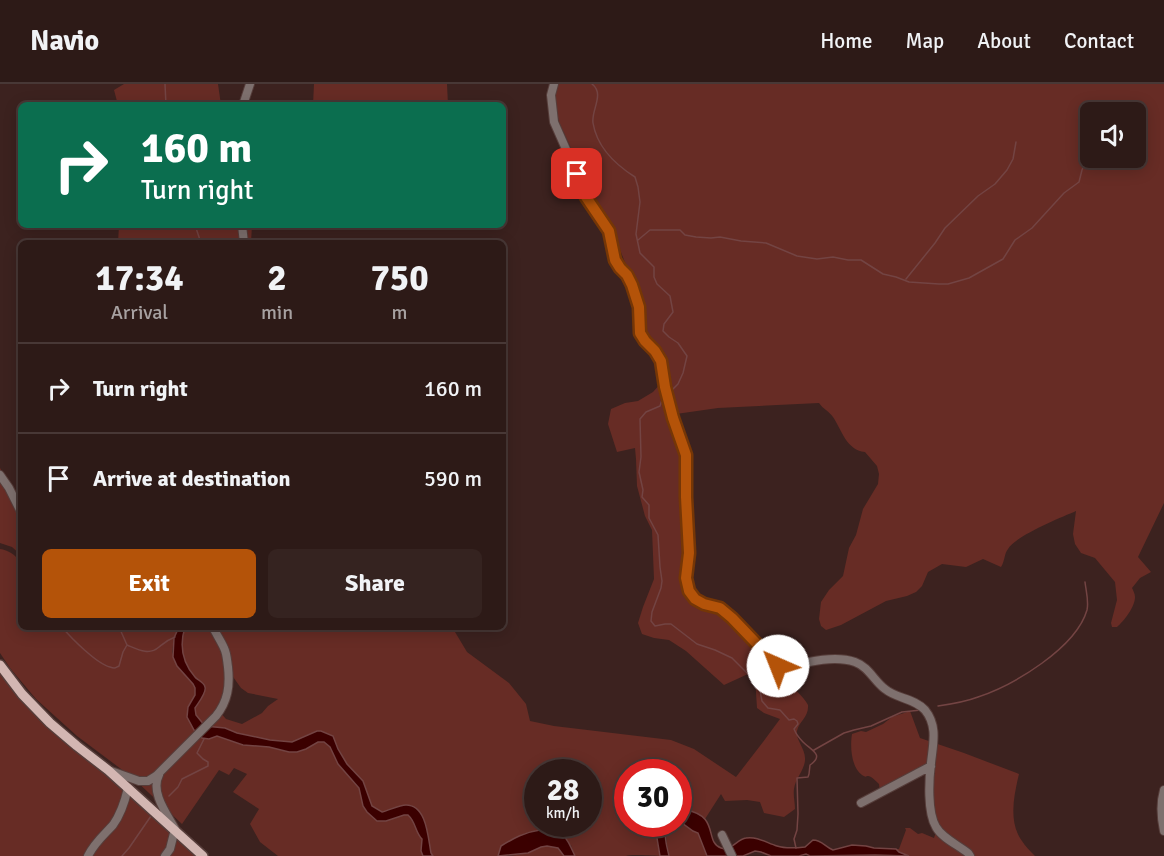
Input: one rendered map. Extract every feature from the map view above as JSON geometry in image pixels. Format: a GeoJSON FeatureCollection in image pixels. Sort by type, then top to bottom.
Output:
{"type":"FeatureCollection","features":[{"type":"Feature","properties":{"kind":"main road"},"geometry":{"type":"LineString","coordinates":[[0,665],[22,694],[50,723],[108,770],[203,856]]}},
{"type":"Feature","properties":{"kind":"street"},"geometry":{"type":"LineString","coordinates":[[244,102],[250,84]]}},
{"type":"Feature","properties":{"kind":"street"},"geometry":{"type":"LineString","coordinates":[[554,84],[551,95],[554,122],[586,197],[609,231],[615,260],[632,285],[639,307],[640,333],[661,361],[673,418],[686,455],[689,553],[686,578],[689,591],[695,599],[720,608],[732,618],[778,666],[789,667],[818,661],[852,661],[864,666],[886,690],[924,709],[934,727],[931,809],[936,827],[970,856]]}},
{"type":"Feature","properties":{"kind":"street"},"geometry":{"type":"LineString","coordinates":[[0,475],[18,506]]}},
{"type":"Feature","properties":{"kind":"street"},"geometry":{"type":"LineString","coordinates":[[108,770],[145,782],[156,776],[216,716],[225,702],[229,684],[224,648],[215,630]]}},
{"type":"Feature","properties":{"kind":"street"},"geometry":{"type":"LineString","coordinates":[[861,803],[931,766]]}},
{"type":"Feature","properties":{"kind":"street"},"geometry":{"type":"LineString","coordinates":[[161,771],[156,786],[163,807],[175,829],[173,840],[165,856]]}},
{"type":"Feature","properties":{"kind":"street"},"geometry":{"type":"LineString","coordinates":[[88,856],[97,841],[117,819],[128,788]]}},
{"type":"Feature","properties":{"kind":"street"},"geometry":{"type":"LineString","coordinates":[[1164,790],[1161,814],[1164,831]]}},
{"type":"Feature","properties":{"kind":"street"},"geometry":{"type":"LineString","coordinates":[[722,835],[732,856]]}},
{"type":"Feature","properties":{"kind":"shaded area"},"geometry":{"type":"Polygon","coordinates":[[[124,84],[218,84],[221,102],[117,102],[114,90],[124,84]]]}},
{"type":"Feature","properties":{"kind":"shaded area"},"geometry":{"type":"Polygon","coordinates":[[[314,84],[447,84],[448,102],[313,102],[314,84]]]}},
{"type":"Feature","properties":{"kind":"shaded area"},"geometry":{"type":"Polygon","coordinates":[[[555,84],[1164,84],[1164,503],[1138,557],[1151,572],[1140,578],[1132,588],[1135,597],[1129,614],[1117,627],[1112,627],[1117,600],[1115,582],[1095,558],[1081,553],[1075,544],[1073,534],[1076,511],[1020,538],[1008,549],[1001,567],[983,559],[966,567],[942,564],[928,572],[922,586],[916,592],[886,601],[841,625],[826,630],[821,626],[819,619],[821,602],[843,576],[849,548],[856,535],[863,509],[878,484],[877,466],[865,452],[853,448],[845,439],[833,417],[819,403],[718,408],[676,414],[688,451],[687,582],[695,594],[721,604],[753,631],[776,661],[763,670],[767,677],[790,686],[808,705],[807,713],[797,731],[805,758],[794,789],[795,809],[784,817],[764,813],[760,802],[725,801],[721,794],[705,819],[692,812],[692,759],[614,759],[614,837],[657,837],[660,856],[575,856],[571,845],[517,837],[501,846],[498,856],[433,856],[425,823],[418,810],[406,805],[382,812],[371,806],[363,781],[347,764],[336,744],[317,731],[292,742],[270,740],[225,728],[205,726],[196,715],[195,708],[205,692],[204,684],[192,673],[184,659],[182,643],[184,630],[454,630],[467,652],[509,683],[526,704],[530,721],[671,740],[694,749],[736,777],[780,719],[757,708],[755,677],[748,674],[724,685],[686,651],[669,640],[642,634],[638,623],[654,579],[652,530],[645,516],[637,486],[635,448],[617,452],[608,424],[611,409],[638,401],[653,392],[662,382],[664,362],[656,344],[644,327],[637,289],[611,227],[591,192],[559,122],[553,94],[555,84]],[[231,674],[219,711],[226,719],[242,724],[262,713],[278,699],[248,693],[241,688],[231,674]]]}},
{"type":"Feature","properties":{"kind":"shaded area"},"geometry":{"type":"Polygon","coordinates":[[[119,228],[252,228],[251,240],[118,240],[119,228]]]}},
{"type":"Feature","properties":{"kind":"shaded area"},"geometry":{"type":"Polygon","coordinates":[[[0,468],[18,500],[18,552],[12,547],[0,543],[0,468]]]}},
{"type":"Feature","properties":{"kind":"shaded area"},"geometry":{"type":"Polygon","coordinates":[[[0,549],[12,553],[18,560],[18,630],[178,630],[172,652],[177,666],[195,688],[195,695],[188,707],[209,739],[217,736],[243,745],[269,747],[289,752],[297,752],[318,742],[324,742],[330,747],[338,764],[359,788],[363,806],[394,819],[404,815],[410,816],[422,839],[423,856],[278,856],[260,842],[250,824],[259,809],[233,792],[247,774],[234,768],[229,775],[219,770],[182,824],[133,778],[77,736],[36,699],[0,653],[0,549]]]}},
{"type":"Feature","properties":{"kind":"shaded area"},"geometry":{"type":"Polygon","coordinates":[[[178,630],[184,630],[182,647],[187,666],[205,687],[204,695],[195,708],[196,715],[205,726],[225,728],[270,740],[292,742],[317,731],[333,736],[347,764],[363,781],[372,806],[382,812],[406,805],[418,810],[425,823],[433,856],[423,856],[422,839],[408,815],[377,821],[367,812],[363,806],[359,788],[338,764],[330,747],[324,742],[318,742],[297,752],[289,752],[269,747],[243,745],[217,736],[209,739],[202,738],[194,730],[187,717],[188,707],[195,695],[195,688],[177,666],[173,657],[174,638],[178,630]]]}},
{"type":"Feature","properties":{"kind":"shaded area"},"geometry":{"type":"Polygon","coordinates":[[[0,668],[20,694],[204,856],[0,856],[0,668]]]}},
{"type":"Feature","properties":{"kind":"shaded area"},"geometry":{"type":"Polygon","coordinates":[[[910,711],[920,738],[1019,774],[1014,799],[1015,825],[1023,843],[1035,856],[909,856],[896,849],[899,849],[905,828],[934,838],[936,832],[926,765],[880,792],[879,784],[858,771],[852,756],[851,739],[852,734],[866,732],[892,717],[910,711]]]}},
{"type":"Feature","properties":{"kind":"shaded area"},"geometry":{"type":"Polygon","coordinates":[[[692,812],[708,823],[716,845],[725,849],[746,838],[758,839],[787,848],[805,847],[813,840],[833,850],[852,845],[866,846],[896,849],[909,856],[810,856],[806,854],[771,856],[755,851],[743,856],[707,856],[698,833],[693,831],[692,812]]]}},
{"type":"Feature","properties":{"kind":"shaded area"},"geometry":{"type":"Polygon","coordinates":[[[692,830],[698,833],[707,856],[669,856],[666,837],[692,837],[692,830]]]}},
{"type":"Feature","properties":{"kind":"shaded area"},"geometry":{"type":"Polygon","coordinates":[[[524,834],[524,837],[564,837],[575,856],[564,856],[558,848],[547,846],[528,853],[498,856],[501,846],[524,834]]]}},
{"type":"Feature","properties":{"kind":"shaded area"},"geometry":{"type":"Polygon","coordinates":[[[657,837],[665,837],[669,856],[660,856],[657,837]]]}},
{"type":"Feature","properties":{"kind":"shaded area"},"geometry":{"type":"Polygon","coordinates":[[[547,846],[558,848],[564,856],[510,856],[528,853],[547,846]]]}},
{"type":"Feature","properties":{"kind":"waterway"},"geometry":{"type":"LineString","coordinates":[[165,84],[166,102]]}},
{"type":"Feature","properties":{"kind":"waterway"},"geometry":{"type":"LineString","coordinates":[[592,84],[596,88],[598,97],[593,118],[595,132],[608,154],[635,177],[640,202],[636,234],[640,253],[654,267],[657,284],[670,296],[673,312],[664,324],[663,331],[678,343],[687,356],[683,373],[672,390]]}},
{"type":"Feature","properties":{"kind":"waterway"},"geometry":{"type":"LineString","coordinates":[[906,279],[945,228],[978,196],[995,184],[1007,170],[1013,159],[1016,142]]}},
{"type":"Feature","properties":{"kind":"waterway"},"geometry":{"type":"LineString","coordinates":[[638,240],[650,230],[680,230],[685,235],[696,237],[720,237],[766,243],[797,256],[861,260],[883,274],[909,282],[948,284],[969,278],[1003,259],[1015,240],[1032,228],[1064,193],[1079,182],[1083,168]]}},
{"type":"Feature","properties":{"kind":"waterway"},"geometry":{"type":"LineString","coordinates":[[196,228],[200,240]]}},
{"type":"Feature","properties":{"kind":"waterway"},"geometry":{"type":"LineString","coordinates":[[664,394],[660,406],[646,412],[640,419],[639,472],[643,490],[642,497],[649,505],[649,518],[658,535],[662,581],[651,621],[655,626],[671,624],[697,644],[732,658],[749,675],[758,680],[762,701],[768,708],[780,710],[789,720],[797,721],[798,724],[794,729],[796,733],[813,750],[816,758],[810,765],[808,777],[797,778],[798,814],[794,839],[796,848]]}},
{"type":"Feature","properties":{"kind":"waterway"},"geometry":{"type":"LineString","coordinates":[[938,706],[968,700],[1009,684],[1057,651],[1081,624],[1087,610],[1085,582]]}},
{"type":"Feature","properties":{"kind":"waterway"},"geometry":{"type":"LineString","coordinates":[[65,630],[91,656],[112,668],[119,666],[127,645]]}},
{"type":"Feature","properties":{"kind":"waterway"},"geometry":{"type":"LineString","coordinates":[[120,630],[127,645],[143,651],[155,650],[175,637]]}},
{"type":"Feature","properties":{"kind":"waterway"},"geometry":{"type":"LineString","coordinates":[[814,750],[844,733],[871,726],[902,712],[921,710]]}},
{"type":"Feature","properties":{"kind":"waterway"},"geometry":{"type":"LineString","coordinates":[[169,796],[182,779],[208,766],[208,762],[197,753],[204,739]]}},
{"type":"Feature","properties":{"kind":"waterway"},"geometry":{"type":"LineString","coordinates":[[122,856],[151,816]]}},
{"type":"Feature","properties":{"kind":"route"},"geometry":{"type":"LineString","coordinates":[[577,174],[586,197],[609,231],[615,260],[632,285],[639,307],[640,333],[655,351],[663,367],[665,387],[673,418],[686,455],[689,553],[686,578],[689,591],[695,599],[720,608],[732,618],[778,666]]}}]}
